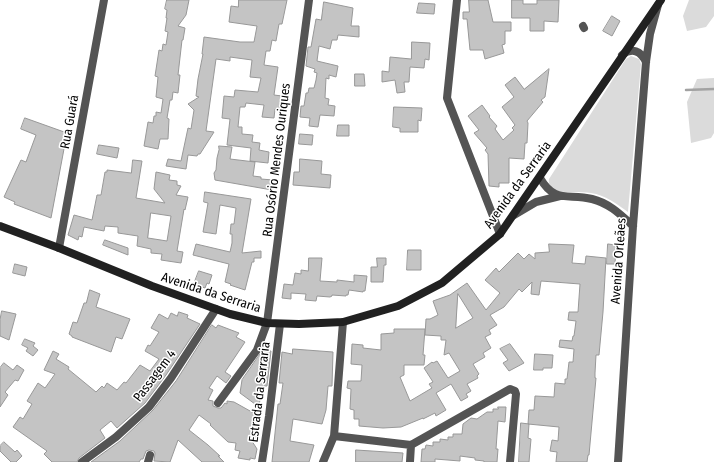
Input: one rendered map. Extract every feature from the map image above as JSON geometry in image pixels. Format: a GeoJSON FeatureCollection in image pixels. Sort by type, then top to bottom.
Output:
{"type":"FeatureCollection","features":[{"type":"Feature","properties":{"kind":"main road","name":"Avenida da Serraria"},"geometry":{"type":"LineString","coordinates":[[0,226],[152,286],[216,309],[267,323],[343,322],[398,306],[442,283],[500,234],[660,2]]}},
{"type":"Feature","properties":{"kind":"street","name":"Rua Guará"},"geometry":{"type":"LineString","coordinates":[[59,248],[104,0]]}},
{"type":"Feature","properties":{"kind":"street","name":"Rua Osório Mendes Ouriques"},"geometry":{"type":"LineString","coordinates":[[218,403],[257,350],[267,323],[309,0]]}},
{"type":"Feature","properties":{"kind":"street"},"geometry":{"type":"LineString","coordinates":[[457,0],[447,98],[500,234]]}},
{"type":"Feature","properties":{"kind":"street","name":"Avenida Orleães"},"geometry":{"type":"LineString","coordinates":[[618,462],[633,226],[646,62],[650,34],[660,2]]}},
{"type":"Feature","properties":{"kind":"street"},"geometry":{"type":"LineString","coordinates":[[622,55],[629,51],[637,51],[643,56],[646,62]]}},
{"type":"Feature","properties":{"kind":"street"},"geometry":{"type":"LineString","coordinates":[[540,178],[544,186],[551,193],[560,196],[592,199],[613,208],[633,226]]}},
{"type":"Feature","properties":{"kind":"street"},"geometry":{"type":"LineString","coordinates":[[514,215],[536,202],[560,196]]}},
{"type":"Feature","properties":{"kind":"street","name":"Passagem 4"},"geometry":{"type":"LineString","coordinates":[[82,462],[116,437],[149,407],[171,378],[216,309]]}},
{"type":"Feature","properties":{"kind":"street"},"geometry":{"type":"LineString","coordinates":[[323,462],[334,436],[343,322]]}},
{"type":"Feature","properties":{"kind":"street","name":"Estrada da Serraria"},"geometry":{"type":"LineString","coordinates":[[262,462],[280,324]]}},
{"type":"Feature","properties":{"kind":"street"},"geometry":{"type":"LineString","coordinates":[[334,436],[411,445],[507,389],[512,389],[516,394],[510,462]]}},
{"type":"Feature","properties":{"kind":"street"},"geometry":{"type":"LineString","coordinates":[[410,462],[411,445]]}},
{"type":"Feature","properties":{"kind":"shaded area"},"geometry":{"type":"Polygon","coordinates":[[[689,0],[714,0],[714,16],[706,27],[687,31],[683,16],[689,0]]]}},
{"type":"Feature","properties":{"kind":"shaded area"},"geometry":{"type":"Polygon","coordinates":[[[631,56],[639,59],[641,64],[628,212],[611,200],[596,194],[587,192],[556,191],[551,188],[549,179],[626,59],[631,56]]]}},
{"type":"Feature","properties":{"kind":"shaded area"},"geometry":{"type":"Polygon","coordinates":[[[714,78],[714,133],[711,138],[691,143],[687,102],[697,79],[714,78]]]}},
{"type":"Feature","properties":{"kind":"building"},"geometry":{"type":"Polygon","coordinates":[[[167,0],[189,0],[186,15],[178,26],[185,28],[178,75],[180,75],[178,93],[173,92],[172,100],[170,100],[167,118],[169,119],[168,139],[160,139],[158,149],[144,146],[148,122],[153,123],[156,112],[161,113],[163,99],[156,97],[158,77],[155,76],[159,50],[162,51],[163,44],[166,45],[168,32],[165,31],[167,10],[165,9],[167,0]]]}},
{"type":"Feature","properties":{"kind":"building"},"geometry":{"type":"Polygon","coordinates":[[[239,0],[287,0],[282,24],[279,24],[276,41],[272,40],[270,51],[266,51],[264,65],[278,67],[274,95],[282,96],[281,110],[275,109],[274,118],[262,117],[264,105],[246,103],[245,107],[240,107],[238,127],[242,127],[242,134],[253,135],[252,142],[260,143],[259,150],[269,152],[268,163],[250,161],[251,148],[227,145],[230,119],[222,118],[224,96],[234,97],[235,90],[258,92],[261,78],[250,77],[252,60],[230,57],[230,61],[216,59],[206,131],[214,132],[200,154],[197,156],[188,155],[186,169],[166,166],[168,159],[181,161],[188,128],[191,129],[194,110],[188,104],[199,97],[196,96],[203,54],[204,37],[240,42],[254,42],[257,26],[229,22],[231,6],[238,7],[239,0]]]}},
{"type":"Feature","properties":{"kind":"building"},"geometry":{"type":"Polygon","coordinates":[[[469,0],[488,0],[493,22],[511,22],[511,31],[505,31],[505,44],[502,45],[504,53],[485,59],[483,50],[470,50],[467,19],[463,19],[463,12],[469,12],[469,0]]]}},
{"type":"Feature","properties":{"kind":"building"},"geometry":{"type":"Polygon","coordinates":[[[512,0],[523,0],[523,4],[537,4],[537,0],[559,0],[558,22],[544,21],[544,31],[530,31],[530,18],[512,18],[512,0]]]}},
{"type":"Feature","properties":{"kind":"building"},"geometry":{"type":"Polygon","coordinates":[[[324,2],[353,8],[351,26],[359,26],[359,37],[338,35],[337,40],[332,40],[330,49],[319,46],[317,61],[338,66],[336,77],[329,75],[329,79],[326,78],[325,98],[329,99],[328,105],[335,106],[334,116],[320,115],[318,127],[309,126],[310,118],[300,117],[301,106],[304,106],[306,93],[308,93],[309,88],[314,88],[316,80],[317,73],[314,72],[315,69],[306,66],[308,47],[311,47],[316,19],[321,20],[324,2]]]}},
{"type":"Feature","properties":{"kind":"building"},"geometry":{"type":"Polygon","coordinates":[[[419,3],[435,4],[434,14],[417,13],[419,3]]]}},
{"type":"Feature","properties":{"kind":"building"},"geometry":{"type":"Polygon","coordinates":[[[612,16],[620,21],[612,36],[603,31],[612,16]]]}},
{"type":"Feature","properties":{"kind":"building"},"geometry":{"type":"Polygon","coordinates":[[[412,42],[430,43],[429,60],[425,59],[424,68],[410,67],[409,82],[404,82],[405,92],[397,93],[395,80],[382,82],[382,71],[389,72],[390,57],[411,59],[412,42]]]}},
{"type":"Feature","properties":{"kind":"building"},"geometry":{"type":"Polygon","coordinates":[[[549,69],[545,97],[541,100],[543,102],[527,121],[527,143],[525,143],[524,159],[509,158],[509,183],[499,183],[499,187],[489,186],[488,154],[485,150],[487,148],[474,133],[479,130],[468,116],[482,105],[490,116],[489,117],[497,126],[495,129],[503,140],[514,130],[512,128],[515,125],[502,107],[514,97],[505,85],[515,77],[524,89],[549,69]]]}},
{"type":"Feature","properties":{"kind":"building"},"geometry":{"type":"Polygon","coordinates":[[[355,74],[364,74],[365,86],[355,86],[355,74]]]}},
{"type":"Feature","properties":{"kind":"building"},"geometry":{"type":"Polygon","coordinates":[[[394,107],[422,108],[421,121],[418,120],[418,132],[400,132],[400,128],[393,127],[394,107]]]}},
{"type":"Feature","properties":{"kind":"building"},"geometry":{"type":"Polygon","coordinates":[[[25,118],[67,133],[51,218],[14,204],[15,202],[4,197],[21,160],[26,162],[36,135],[21,129],[25,118]]]}},
{"type":"Feature","properties":{"kind":"building"},"geometry":{"type":"Polygon","coordinates":[[[338,125],[349,125],[349,136],[337,136],[338,125]]]}},
{"type":"Feature","properties":{"kind":"building"},"geometry":{"type":"Polygon","coordinates":[[[300,134],[313,135],[312,145],[299,144],[300,134]]]}},
{"type":"Feature","properties":{"kind":"building"},"geometry":{"type":"Polygon","coordinates":[[[99,145],[119,148],[117,158],[97,154],[99,145]]]}},
{"type":"Feature","properties":{"kind":"building"},"geometry":{"type":"Polygon","coordinates":[[[219,146],[232,147],[230,159],[255,162],[253,176],[261,177],[261,179],[273,180],[272,190],[215,180],[214,173],[216,170],[219,146]]]}},
{"type":"Feature","properties":{"kind":"building"},"geometry":{"type":"Polygon","coordinates":[[[300,159],[322,161],[321,174],[331,175],[330,188],[293,185],[294,172],[299,172],[300,159]]]}},
{"type":"Feature","properties":{"kind":"building"},"geometry":{"type":"Polygon","coordinates":[[[133,160],[142,161],[136,198],[165,203],[154,189],[156,172],[170,175],[169,180],[177,181],[177,185],[181,186],[176,195],[188,197],[185,210],[184,209],[177,251],[183,252],[181,263],[161,260],[162,254],[151,253],[151,249],[137,246],[138,236],[118,233],[118,227],[105,226],[104,231],[84,227],[82,237],[79,236],[78,240],[68,235],[74,215],[92,220],[97,195],[101,195],[105,172],[107,172],[107,170],[131,173],[133,160]],[[151,213],[148,238],[167,241],[171,216],[151,213]]]}},
{"type":"Feature","properties":{"kind":"building"},"geometry":{"type":"Polygon","coordinates":[[[205,192],[251,199],[242,253],[261,251],[261,258],[254,258],[254,262],[252,262],[245,290],[225,282],[229,264],[193,255],[196,244],[230,252],[232,243],[232,234],[230,234],[231,224],[234,224],[236,208],[220,205],[216,234],[203,232],[208,203],[204,202],[205,192]]]}},
{"type":"Feature","properties":{"kind":"building"},"geometry":{"type":"Polygon","coordinates":[[[105,240],[128,248],[128,255],[103,245],[105,240]]]}},
{"type":"Feature","properties":{"kind":"building"},"geometry":{"type":"Polygon","coordinates":[[[549,244],[574,245],[572,263],[585,264],[586,256],[606,258],[599,355],[596,355],[596,378],[589,455],[587,462],[556,462],[557,452],[550,451],[552,440],[558,441],[559,427],[528,424],[529,410],[534,410],[535,396],[554,397],[555,383],[565,384],[565,379],[567,379],[569,362],[573,362],[574,349],[559,347],[560,340],[572,341],[574,336],[576,321],[568,320],[569,312],[578,312],[580,284],[541,281],[539,295],[531,294],[532,282],[522,292],[519,289],[504,307],[490,315],[497,325],[489,330],[491,334],[485,337],[491,348],[483,353],[485,357],[473,364],[479,374],[477,376],[478,378],[467,384],[471,391],[466,394],[468,397],[461,401],[451,384],[436,393],[446,410],[436,416],[435,413],[401,427],[383,428],[359,426],[359,419],[354,419],[354,410],[350,409],[351,389],[347,388],[348,381],[361,381],[362,365],[351,364],[352,344],[363,345],[363,348],[381,350],[381,334],[394,333],[394,329],[425,329],[423,355],[425,355],[424,365],[404,365],[404,375],[400,377],[410,401],[432,388],[429,384],[433,382],[424,368],[432,362],[437,361],[448,378],[460,371],[449,353],[444,355],[446,340],[441,340],[441,336],[425,335],[426,319],[430,319],[438,315],[433,301],[450,295],[467,283],[486,310],[500,293],[485,280],[496,268],[499,272],[518,253],[524,259],[529,254],[535,259],[535,253],[549,252],[549,244]],[[458,294],[456,328],[473,318],[458,294]]]}},
{"type":"Feature","properties":{"kind":"building"},"geometry":{"type":"Polygon","coordinates":[[[608,244],[616,245],[615,264],[607,264],[608,244]]]}},
{"type":"Feature","properties":{"kind":"building"},"geometry":{"type":"Polygon","coordinates":[[[408,250],[421,250],[421,270],[407,270],[408,250]]]}},
{"type":"Feature","properties":{"kind":"building"},"geometry":{"type":"Polygon","coordinates":[[[309,258],[322,258],[320,281],[337,282],[337,280],[354,282],[354,275],[367,276],[365,291],[349,290],[348,295],[346,296],[317,296],[316,301],[305,300],[306,294],[291,293],[291,299],[282,298],[284,284],[293,285],[295,273],[301,274],[301,270],[308,271],[309,258]]]}},
{"type":"Feature","properties":{"kind":"building"},"geometry":{"type":"Polygon","coordinates":[[[377,258],[386,258],[383,282],[371,282],[371,267],[377,267],[377,258]]]}},
{"type":"Feature","properties":{"kind":"building"},"geometry":{"type":"Polygon","coordinates":[[[15,264],[27,267],[25,276],[13,273],[15,264]]]}},
{"type":"Feature","properties":{"kind":"building"},"geometry":{"type":"Polygon","coordinates":[[[199,271],[212,275],[209,284],[207,283],[205,288],[194,284],[199,271]]]}},
{"type":"Feature","properties":{"kind":"building"},"geometry":{"type":"Polygon","coordinates":[[[90,290],[100,294],[96,307],[130,319],[122,339],[116,337],[111,352],[72,337],[69,334],[73,322],[77,323],[90,290]]]}},
{"type":"Feature","properties":{"kind":"building"},"geometry":{"type":"Polygon","coordinates":[[[2,311],[16,314],[9,340],[0,336],[0,320],[2,311]]]}},
{"type":"Feature","properties":{"kind":"building"},"geometry":{"type":"Polygon","coordinates":[[[179,312],[188,315],[187,318],[200,324],[166,375],[145,403],[117,428],[111,421],[100,430],[105,438],[79,458],[77,462],[52,462],[44,454],[47,451],[13,427],[20,417],[23,419],[32,404],[27,401],[38,383],[45,388],[55,374],[44,370],[53,351],[59,354],[56,359],[69,367],[68,369],[96,392],[102,386],[104,388],[107,383],[117,390],[124,382],[126,383],[140,365],[150,371],[159,359],[145,351],[159,332],[151,328],[159,314],[168,319],[171,313],[177,316],[179,312]]]}},
{"type":"Feature","properties":{"kind":"building"},"geometry":{"type":"Polygon","coordinates":[[[212,325],[216,328],[218,325],[239,333],[236,337],[245,342],[225,372],[231,376],[226,383],[217,376],[209,388],[213,390],[208,400],[213,401],[213,406],[218,408],[221,408],[225,403],[227,404],[227,401],[234,402],[259,416],[256,439],[250,438],[257,449],[255,459],[250,458],[250,460],[238,458],[240,451],[235,450],[236,443],[228,442],[210,425],[211,424],[199,415],[189,430],[208,445],[224,462],[202,462],[178,440],[170,462],[154,461],[155,453],[154,451],[149,450],[146,451],[143,459],[139,462],[91,462],[120,441],[153,410],[176,381],[212,325]]]}},
{"type":"Feature","properties":{"kind":"building"},"geometry":{"type":"Polygon","coordinates":[[[25,339],[35,343],[33,346],[38,350],[33,356],[26,351],[28,348],[22,345],[25,339]]]}},
{"type":"Feature","properties":{"kind":"building"},"geometry":{"type":"Polygon","coordinates":[[[510,344],[524,363],[509,371],[503,363],[508,360],[500,349],[510,344]]]}},
{"type":"Feature","properties":{"kind":"building"},"geometry":{"type":"Polygon","coordinates":[[[293,349],[333,352],[332,386],[328,386],[326,410],[322,424],[293,419],[290,441],[314,445],[309,462],[272,462],[278,404],[280,404],[283,383],[279,383],[282,352],[292,354],[293,349]]]}},
{"type":"Feature","properties":{"kind":"building"},"geometry":{"type":"Polygon","coordinates":[[[263,350],[271,351],[267,386],[264,386],[264,393],[261,392],[259,407],[240,393],[242,380],[263,350]]]}},
{"type":"Feature","properties":{"kind":"building"},"geometry":{"type":"Polygon","coordinates":[[[535,354],[553,355],[552,368],[534,370],[535,354]]]}},
{"type":"Feature","properties":{"kind":"building"},"geometry":{"type":"Polygon","coordinates":[[[4,363],[13,370],[17,365],[24,370],[18,381],[15,380],[5,392],[8,395],[0,407],[0,368],[4,363]]]}},
{"type":"Feature","properties":{"kind":"building"},"geometry":{"type":"Polygon","coordinates":[[[498,407],[506,407],[505,422],[498,421],[496,449],[498,449],[497,462],[484,462],[475,460],[475,458],[460,456],[460,461],[435,459],[435,462],[421,462],[422,449],[425,449],[426,445],[433,446],[433,442],[440,442],[440,439],[448,440],[448,437],[453,437],[453,434],[462,434],[463,424],[471,418],[477,419],[487,412],[493,412],[493,409],[498,409],[498,407]]]}},
{"type":"Feature","properties":{"kind":"building"},"geometry":{"type":"Polygon","coordinates":[[[521,423],[529,424],[528,438],[531,439],[529,462],[519,462],[521,423]]]}},
{"type":"Feature","properties":{"kind":"building"},"geometry":{"type":"Polygon","coordinates":[[[4,442],[15,452],[17,450],[22,456],[16,462],[11,462],[0,451],[0,446],[4,442]]]}},
{"type":"Feature","properties":{"kind":"building"},"geometry":{"type":"Polygon","coordinates":[[[356,450],[403,453],[402,462],[356,462],[356,450]]]}},
{"type":"Feature","properties":{"kind":"waterway"},"geometry":{"type":"LineString","coordinates":[[686,90],[714,89]]}}]}
